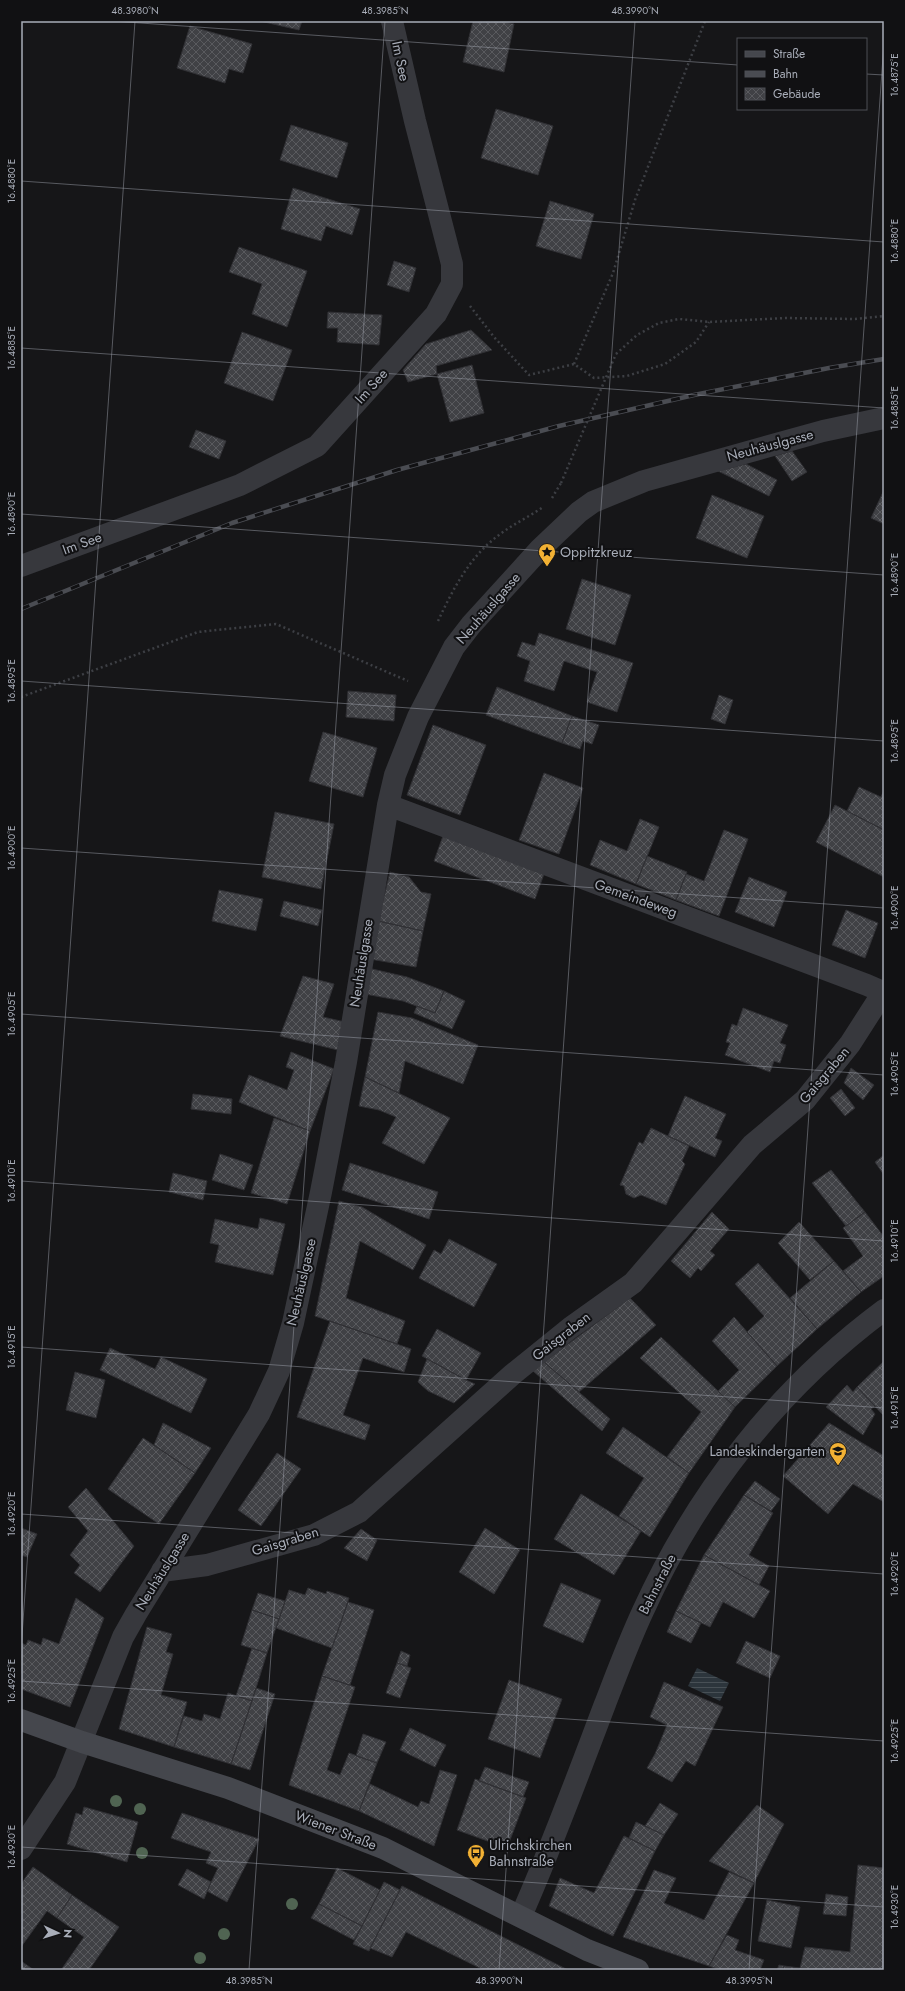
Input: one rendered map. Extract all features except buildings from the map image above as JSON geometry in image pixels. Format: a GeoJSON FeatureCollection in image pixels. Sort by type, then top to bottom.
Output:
{"type":"FeatureCollection","features":[{"type":"Feature","properties":{"kind":"street","name":"Im See"},"geometry":{"type":"LineString","coordinates":[[21,566],[240,485],[317,446],[436,314],[452,284],[452,264],[415,121],[392,21]]}},
{"type":"Feature","properties":{"kind":"street","name":"Neuhäuslgasse"},"geometry":{"type":"LineString","coordinates":[[21,1849],[65,1782],[123,1637],[259,1414],[279,1371],[293,1323],[321,1192],[346,1062],[388,805],[395,775],[418,717],[454,647],[540,549],[579,512],[593,502],[644,481],[707,462],[823,431],[884,418]]}},
{"type":"Feature","properties":{"kind":"street","name":"Gemeindeweg"},"geometry":{"type":"LineString","coordinates":[[388,805],[884,992]]}},
{"type":"Feature","properties":{"kind":"street","name":"Gaisgraben"},"geometry":{"type":"LineString","coordinates":[[162,1572],[207,1565],[314,1535],[359,1512],[513,1374],[570,1328],[633,1282],[752,1145],[806,1100],[850,1044],[884,992]]}},
{"type":"Feature","properties":{"kind":"street","name":"Bahnstraße"},"geometry":{"type":"LineString","coordinates":[[521,1916],[643,1610],[681,1536],[708,1493],[739,1449],[777,1406],[861,1327],[884,1310]]}},
{"type":"Feature","properties":{"kind":"street","name":"Wiener Straße"},"geometry":{"type":"LineString","coordinates":[[21,1720],[82,1742],[228,1788],[383,1848],[587,1950],[638,1970]]}},
{"type":"Feature","properties":{"kind":"path"},"geometry":{"type":"LineString","coordinates":[[574,364],[613,273],[635,200],[705,21]]}},
{"type":"Feature","properties":{"kind":"path"},"geometry":{"type":"LineString","coordinates":[[452,284],[494,337],[529,375],[574,364],[594,378],[628,376],[665,364],[696,342],[709,322]]}},
{"type":"Feature","properties":{"kind":"path"},"geometry":{"type":"LineString","coordinates":[[561,483],[616,354],[637,335],[659,324],[680,319],[709,322],[785,318],[855,320],[884,316]]}},
{"type":"Feature","properties":{"kind":"path"},"geometry":{"type":"LineString","coordinates":[[21,697],[198,632],[276,624],[410,682]]}},
{"type":"Feature","properties":{"kind":"shaded area"},"geometry":{"type":"Polygon","coordinates":[[[697,1668],[729,1683],[720,1701],[688,1686],[697,1668]]]}},
{"type":"Feature","properties":{"kind":"railway"},"geometry":{"type":"LineString","coordinates":[[21,609],[232,523],[397,470],[559,426],[694,395],[829,368],[884,359]]}},
{"type":"Feature","properties":{"kind":"place","name":"Oppitzkreuz"},"geometry":{"type":"Point","coordinates":[547,567]}},
{"type":"Feature","properties":{"kind":"place","name":"Landeskindergarten"},"geometry":{"type":"Point","coordinates":[838,1466]}},
{"type":"Feature","properties":{"kind":"place","name":"Ulrichskirchen Bahnstraße"},"geometry":{"type":"Point","coordinates":[476,1868]}}]}
